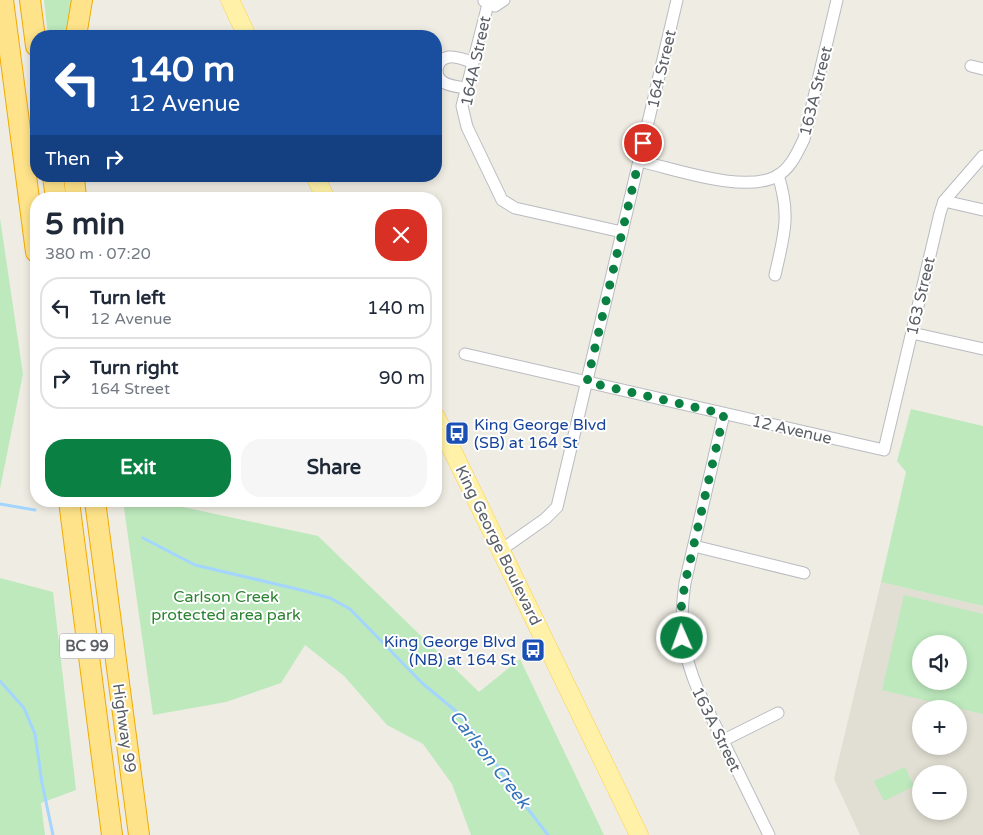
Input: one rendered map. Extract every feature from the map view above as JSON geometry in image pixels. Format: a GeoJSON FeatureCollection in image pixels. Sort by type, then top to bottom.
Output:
{"type":"FeatureCollection","features":[{"type":"Feature","properties":{"kind":"highway"},"geometry":{"type":"LineString","coordinates":[[3,0],[30,206]]}},
{"type":"Feature","properties":{"kind":"highway"},"geometry":{"type":"LineString","coordinates":[[30,0],[34,30]]}},
{"type":"Feature","properties":{"kind":"highway"},"geometry":{"type":"LineString","coordinates":[[77,30],[82,0]]}},
{"type":"Feature","properties":{"kind":"highway","name":"Highway 99"},"geometry":{"type":"LineString","coordinates":[[69,507],[111,835]]}},
{"type":"Feature","properties":{"kind":"highway","name":"Highway 99"},"geometry":{"type":"LineString","coordinates":[[98,507],[101,548],[139,835]]}},
{"type":"Feature","properties":{"kind":"main road"},"geometry":{"type":"LineString","coordinates":[[230,0],[244,30]]}},
{"type":"Feature","properties":{"kind":"main road","name":"King George Boulevard"},"geometry":{"type":"LineString","coordinates":[[442,429],[639,835]]}},
{"type":"Feature","properties":{"kind":"street","name":"164A Street"},"geometry":{"type":"LineString","coordinates":[[504,0],[495,6],[486,2],[462,106],[467,127],[502,200],[514,208],[622,232]]}},
{"type":"Feature","properties":{"kind":"street","name":"164 Street"},"geometry":{"type":"LineString","coordinates":[[501,550],[545,519],[557,507],[677,0]]}},
{"type":"Feature","properties":{"kind":"street","name":"163A Street"},"geometry":{"type":"LineString","coordinates":[[778,175],[794,160],[804,139],[837,0]]}},
{"type":"Feature","properties":{"kind":"street"},"geometry":{"type":"LineString","coordinates":[[442,60],[449,57],[472,62]]}},
{"type":"Feature","properties":{"kind":"street"},"geometry":{"type":"LineString","coordinates":[[971,66],[983,69]]}},
{"type":"Feature","properties":{"kind":"street"},"geometry":{"type":"LineString","coordinates":[[442,81],[466,88]]}},
{"type":"Feature","properties":{"kind":"street","name":"163 Street"},"geometry":{"type":"LineString","coordinates":[[884,450],[944,201],[983,156]]}},
{"type":"Feature","properties":{"kind":"street"},"geometry":{"type":"LineString","coordinates":[[639,161],[735,182],[757,183],[778,175],[786,199],[787,216],[775,275]]}},
{"type":"Feature","properties":{"kind":"street"},"geometry":{"type":"LineString","coordinates":[[944,201],[983,210]]}},
{"type":"Feature","properties":{"kind":"street"},"geometry":{"type":"LineString","coordinates":[[912,333],[983,349]]}},
{"type":"Feature","properties":{"kind":"street","name":"12 Avenue"},"geometry":{"type":"LineString","coordinates":[[465,354],[884,450]]}},
{"type":"Feature","properties":{"kind":"street","name":"163A Street"},"geometry":{"type":"LineString","coordinates":[[724,414],[681,609],[682,638],[688,666],[698,690],[769,835]]}},
{"type":"Feature","properties":{"kind":"street"},"geometry":{"type":"LineString","coordinates":[[694,546],[804,573]]}},
{"type":"Feature","properties":{"kind":"street"},"geometry":{"type":"LineString","coordinates":[[722,740],[778,713]]}},
{"type":"Feature","properties":{"kind":"shaded area"},"geometry":{"type":"Polygon","coordinates":[[[881,582],[983,606],[983,835],[860,835],[834,779],[881,582]]]}},
{"type":"Feature","properties":{"kind":"green space"},"geometry":{"type":"Polygon","coordinates":[[[44,0],[73,0],[69,30],[47,30],[44,0]]]}},
{"type":"Feature","properties":{"kind":"green space"},"geometry":{"type":"Polygon","coordinates":[[[0,218],[23,374],[0,489],[0,218]]]}},
{"type":"Feature","properties":{"kind":"green space"},"geometry":{"type":"Polygon","coordinates":[[[911,409],[983,426],[983,606],[881,582],[906,472],[897,461],[911,409]]]}},
{"type":"Feature","properties":{"kind":"green space","name":"Carlson Creek protected area park"},"geometry":{"type":"Polygon","coordinates":[[[124,507],[183,507],[318,536],[479,692],[520,659],[604,835],[471,835],[452,784],[423,744],[387,725],[344,676],[305,645],[281,683],[226,702],[153,715],[124,507]]]}},
{"type":"Feature","properties":{"kind":"green space"},"geometry":{"type":"Polygon","coordinates":[[[0,578],[53,592],[76,790],[41,803],[45,835],[0,835],[0,578]]]}},
{"type":"Feature","properties":{"kind":"green space"},"geometry":{"type":"Polygon","coordinates":[[[904,595],[983,614],[983,714],[967,710],[967,700],[924,700],[882,690],[904,595]]]}},
{"type":"Feature","properties":{"kind":"green space"},"geometry":{"type":"Polygon","coordinates":[[[905,767],[912,782],[912,787],[884,801],[874,781],[905,767]]]}},
{"type":"Feature","properties":{"kind":"waterway","name":"Carlson Creek"},"geometry":{"type":"LineString","coordinates":[[0,504],[35,510]]}},
{"type":"Feature","properties":{"kind":"waterway","name":"Carlson Creek"},"geometry":{"type":"LineString","coordinates":[[143,538],[195,565],[330,598],[350,609],[422,683],[457,712],[481,741],[511,787],[548,835]]}},
{"type":"Feature","properties":{"kind":"waterway"},"geometry":{"type":"LineString","coordinates":[[0,681],[24,708],[35,734],[42,783],[53,835]]}},
{"type":"Feature","properties":{"kind":"place","name":"King George Blvd (SB) at 164 St"},"geometry":{"type":"Point","coordinates":[457,433]}},
{"type":"Feature","properties":{"kind":"place","name":"King George Blvd (NB) at 164 St"},"geometry":{"type":"Point","coordinates":[533,650]}},
{"type":"Feature","properties":{"kind":"route"},"geometry":{"type":"LineString","coordinates":[[643,143],[587,382],[724,414],[685,583],[681,609],[682,638]]}}]}
